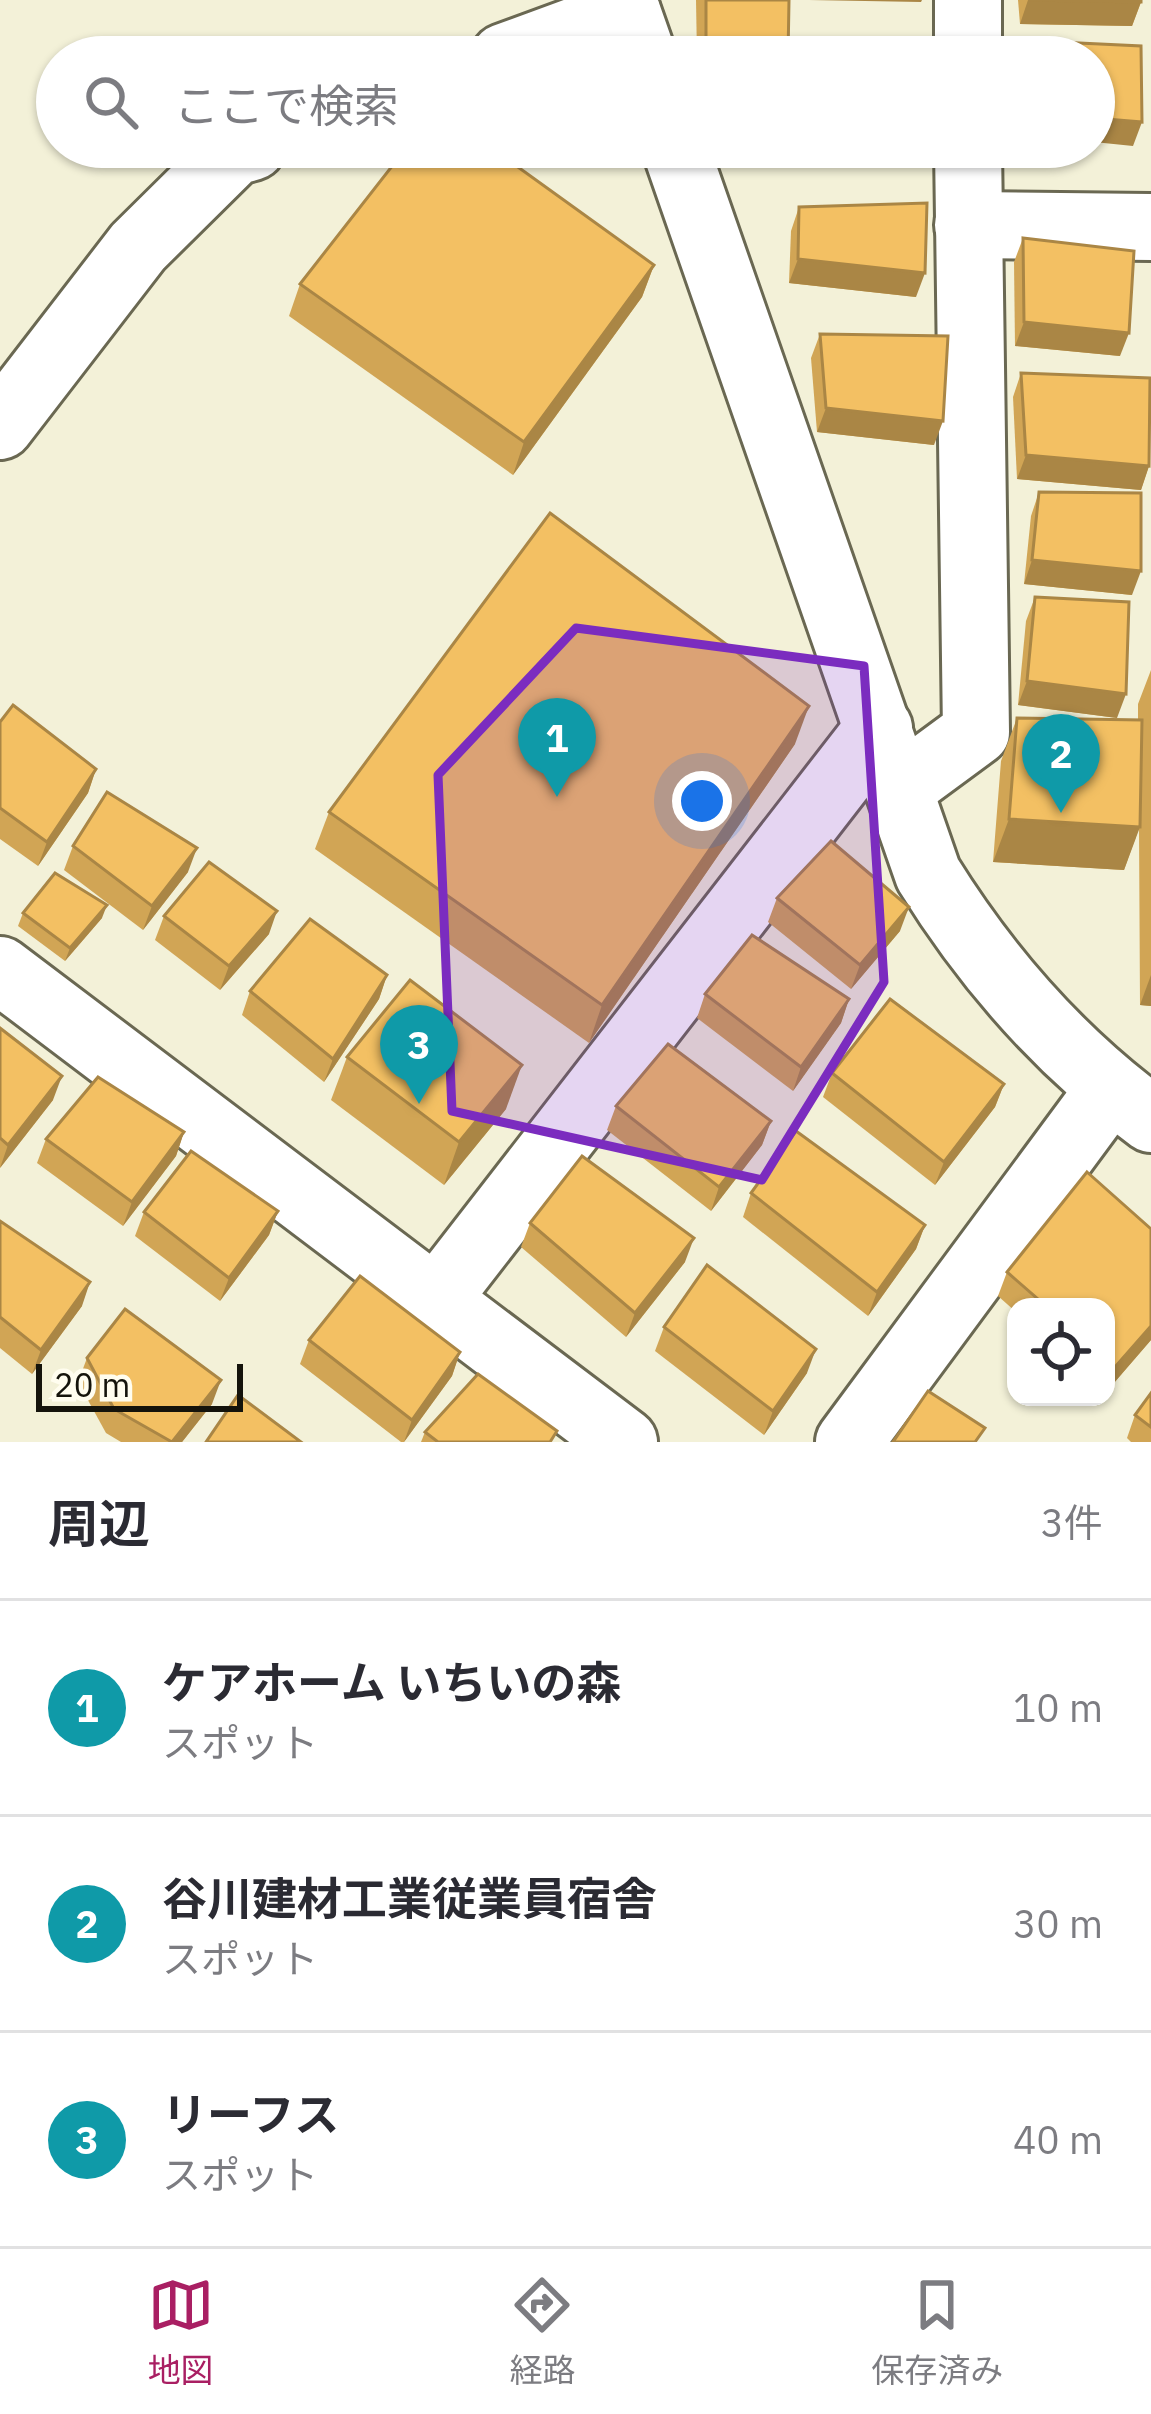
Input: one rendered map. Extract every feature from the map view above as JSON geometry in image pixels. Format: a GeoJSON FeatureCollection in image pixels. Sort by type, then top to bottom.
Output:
{"type":"FeatureCollection","features":[{"type":"Feature","properties":{"kind":"street"},"geometry":{"type":"LineString","coordinates":[[968,0],[968,36]]}},
{"type":"Feature","properties":{"kind":"street"},"geometry":{"type":"LineString","coordinates":[[582,36],[631,23]]}},
{"type":"Feature","properties":{"kind":"street"},"geometry":{"type":"LineString","coordinates":[[0,426],[138,247],[218,168]]}},
{"type":"Feature","properties":{"kind":"street"},"geometry":{"type":"LineString","coordinates":[[681,168],[928,874],[958,923],[1028,1010],[1131,1104],[849,1442]]}},
{"type":"Feature","properties":{"kind":"street"},"geometry":{"type":"LineString","coordinates":[[900,788],[976,732],[968,168]]}},
{"type":"Feature","properties":{"kind":"street"},"geometry":{"type":"LineString","coordinates":[[968,225],[1151,227]]}},
{"type":"Feature","properties":{"kind":"street"},"geometry":{"type":"LineString","coordinates":[[437,1298],[879,728]]}},
{"type":"Feature","properties":{"kind":"street"},"geometry":{"type":"LineString","coordinates":[[0,970],[624,1442]]}},
{"type":"Feature","properties":{"kind":"highlighted area"},"geometry":{"type":"Polygon","coordinates":[[[576,628],[864,666],[884,982],[762,1180],[452,1111],[438,775],[576,628]]]}},
{"type":"Feature","properties":{"kind":"building"},"geometry":{"type":"Polygon","coordinates":[[[706,0],[789,0],[788,36],[706,36],[706,0]]]}},
{"type":"Feature","properties":{"kind":"building"},"geometry":{"type":"Polygon","coordinates":[[[1028,0],[1141,0],[1141,2],[1028,0]]]}},
{"type":"Feature","properties":{"kind":"building"},"geometry":{"type":"Polygon","coordinates":[[[1115,45],[1141,46],[1142,122],[1115,120],[1115,45]]]}},
{"type":"Feature","properties":{"kind":"building"},"geometry":{"type":"Polygon","coordinates":[[[391,168],[519,168],[654,265],[524,442],[300,284],[391,168]]]}},
{"type":"Feature","properties":{"kind":"building"},"geometry":{"type":"Polygon","coordinates":[[[927,203],[925,273],[798,259],[799,207],[927,203]]]}},
{"type":"Feature","properties":{"kind":"building"},"geometry":{"type":"Polygon","coordinates":[[[1023,238],[1134,251],[1129,333],[1024,322],[1023,238]]]}},
{"type":"Feature","properties":{"kind":"building"},"geometry":{"type":"Polygon","coordinates":[[[820,334],[948,336],[943,421],[826,408],[820,334]]]}},
{"type":"Feature","properties":{"kind":"building"},"geometry":{"type":"Polygon","coordinates":[[[1021,373],[1150,378],[1149,466],[1026,455],[1021,373]]]}},
{"type":"Feature","properties":{"kind":"building"},"geometry":{"type":"Polygon","coordinates":[[[1039,492],[1141,493],[1141,571],[1032,560],[1039,492]]]}},
{"type":"Feature","properties":{"kind":"building"},"geometry":{"type":"Polygon","coordinates":[[[550,513],[809,706],[602,1005],[329,812],[550,513]]]}},
{"type":"Feature","properties":{"kind":"building"},"geometry":{"type":"Polygon","coordinates":[[[1035,597],[1129,602],[1126,694],[1027,681],[1035,597]]]}},
{"type":"Feature","properties":{"kind":"building"},"geometry":{"type":"Polygon","coordinates":[[[13,705],[96,769],[47,842],[0,808],[0,722],[13,705]]]}},
{"type":"Feature","properties":{"kind":"building"},"geometry":{"type":"Polygon","coordinates":[[[1017,718],[1142,720],[1140,827],[1009,819],[1017,718]]]}},
{"type":"Feature","properties":{"kind":"building"},"geometry":{"type":"Polygon","coordinates":[[[107,792],[197,848],[152,906],[73,846],[107,792]]]}},
{"type":"Feature","properties":{"kind":"building"},"geometry":{"type":"Polygon","coordinates":[[[831,841],[909,907],[860,965],[777,898],[831,841]]]}},
{"type":"Feature","properties":{"kind":"building"},"geometry":{"type":"Polygon","coordinates":[[[209,862],[277,911],[229,966],[164,916],[209,862]]]}},
{"type":"Feature","properties":{"kind":"building"},"geometry":{"type":"Polygon","coordinates":[[[55,873],[107,905],[70,948],[23,913],[55,873]]]}},
{"type":"Feature","properties":{"kind":"building"},"geometry":{"type":"Polygon","coordinates":[[[310,919],[387,975],[333,1059],[250,991],[310,919]]]}},
{"type":"Feature","properties":{"kind":"building"},"geometry":{"type":"Polygon","coordinates":[[[752,935],[849,999],[801,1067],[705,994],[752,935]]]}},
{"type":"Feature","properties":{"kind":"building"},"geometry":{"type":"Polygon","coordinates":[[[410,980],[522,1065],[459,1142],[347,1057],[410,980]]]}},
{"type":"Feature","properties":{"kind":"building"},"geometry":{"type":"Polygon","coordinates":[[[890,999],[1004,1084],[944,1162],[832,1073],[890,999]]]}},
{"type":"Feature","properties":{"kind":"building"},"geometry":{"type":"Polygon","coordinates":[[[0,1028],[62,1076],[8,1145],[0,1138],[0,1028]]]}},
{"type":"Feature","properties":{"kind":"building"},"geometry":{"type":"Polygon","coordinates":[[[668,1044],[771,1121],[719,1187],[616,1106],[668,1044]]]}},
{"type":"Feature","properties":{"kind":"building"},"geometry":{"type":"Polygon","coordinates":[[[98,1077],[184,1132],[132,1202],[46,1139],[98,1077]]]}},
{"type":"Feature","properties":{"kind":"building"},"geometry":{"type":"Polygon","coordinates":[[[796,1131],[925,1225],[877,1292],[751,1193],[796,1131]]]}},
{"type":"Feature","properties":{"kind":"building"},"geometry":{"type":"Polygon","coordinates":[[[191,1151],[278,1211],[229,1278],[144,1212],[191,1151]]]}},
{"type":"Feature","properties":{"kind":"building"},"geometry":{"type":"Polygon","coordinates":[[[582,1156],[694,1238],[635,1313],[530,1223],[582,1156]]]}},
{"type":"Feature","properties":{"kind":"building"},"geometry":{"type":"Polygon","coordinates":[[[1087,1172],[1151,1229],[1151,1326],[1115,1367],[1115,1298],[1037,1298],[1007,1272],[1087,1172]]]}},
{"type":"Feature","properties":{"kind":"building"},"geometry":{"type":"Polygon","coordinates":[[[0,1221],[90,1282],[41,1350],[0,1317],[0,1221]]]}},
{"type":"Feature","properties":{"kind":"building"},"geometry":{"type":"Polygon","coordinates":[[[707,1265],[816,1349],[773,1411],[664,1327],[707,1265]]]}},
{"type":"Feature","properties":{"kind":"building"},"geometry":{"type":"Polygon","coordinates":[[[360,1276],[460,1352],[412,1420],[309,1340],[360,1276]]]}},
{"type":"Feature","properties":{"kind":"building"},"geometry":{"type":"Polygon","coordinates":[[[125,1309],[221,1380],[172,1442],[114,1409],[87,1358],[125,1309]]]}},
{"type":"Feature","properties":{"kind":"building"},"geometry":{"type":"Polygon","coordinates":[[[478,1374],[557,1431],[550,1442],[438,1442],[425,1432],[478,1374]]]}},
{"type":"Feature","properties":{"kind":"building"},"geometry":{"type":"Polygon","coordinates":[[[928,1391],[985,1428],[975,1442],[893,1442],[928,1391]]]}},
{"type":"Feature","properties":{"kind":"building"},"geometry":{"type":"Polygon","coordinates":[[[1151,1393],[1151,1427],[1135,1415],[1151,1393]]]}},
{"type":"Feature","properties":{"kind":"building"},"geometry":{"type":"Polygon","coordinates":[[[238,1395],[301,1442],[206,1442],[238,1395]]]}},
{"type":"Feature","properties":{"kind":"place","name":"ケアホーム いちいの森"},"geometry":{"type":"Point","coordinates":[557,797]}},
{"type":"Feature","properties":{"kind":"place","name":"谷川建材工業従業員宿舎"},"geometry":{"type":"Point","coordinates":[1061,813]}},
{"type":"Feature","properties":{"kind":"place","name":"リーフス"},"geometry":{"type":"Point","coordinates":[419,1104]}}]}
